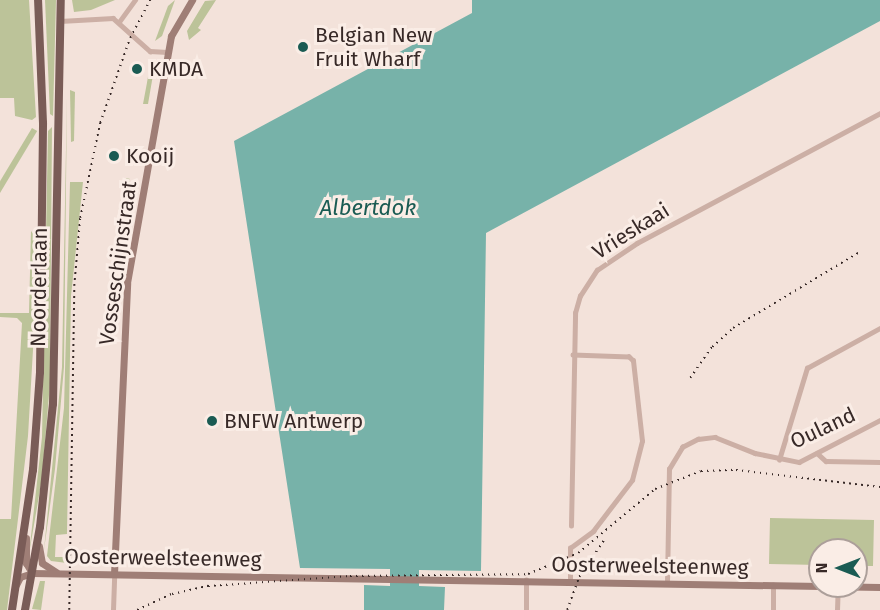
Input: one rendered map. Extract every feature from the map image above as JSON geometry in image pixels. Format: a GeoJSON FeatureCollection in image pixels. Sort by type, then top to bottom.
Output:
{"type":"FeatureCollection","features":[{"type":"Feature","properties":{"kind":"main road","name":"Noorderlaan"},"geometry":{"type":"LineString","coordinates":[[32,573],[25,555],[40,372],[43,123],[38,0]]}},
{"type":"Feature","properties":{"kind":"main road","name":"Noorderlaan"},"geometry":{"type":"LineString","coordinates":[[25,610],[40,526],[54,393],[61,0]]}},
{"type":"Feature","properties":{"kind":"main road","name":"Vosseschijnstraat"},"geometry":{"type":"LineString","coordinates":[[114,574],[124,312],[167,52],[173,31],[192,0]]}},
{"type":"Feature","properties":{"kind":"main road"},"geometry":{"type":"LineString","coordinates":[[43,123],[59,123]]}},
{"type":"Feature","properties":{"kind":"main road","name":"Noorderlaan"},"geometry":{"type":"LineString","coordinates":[[12,610],[28,513]]}},
{"type":"Feature","properties":{"kind":"main road"},"geometry":{"type":"LineString","coordinates":[[40,526],[41,561],[58,573]]}},
{"type":"Feature","properties":{"kind":"main road"},"geometry":{"type":"LineString","coordinates":[[15,587],[20,577],[32,573]]}},
{"type":"Feature","properties":{"kind":"main road","name":"Oosterweelsteenweg"},"geometry":{"type":"LineString","coordinates":[[32,573],[808,586]]}},
{"type":"Feature","properties":{"kind":"street"},"geometry":{"type":"LineString","coordinates":[[120,22],[135,0]]}},
{"type":"Feature","properties":{"kind":"street"},"geometry":{"type":"LineString","coordinates":[[60,21],[106,17],[120,22],[150,51],[167,52]]}},
{"type":"Feature","properties":{"kind":"street","name":"Vrieskaai"},"geometry":{"type":"LineString","coordinates":[[571,526],[573,355],[580,296],[610,259],[880,113]]}},
{"type":"Feature","properties":{"kind":"street"},"geometry":{"type":"LineString","coordinates":[[667,583],[669,469],[682,447],[698,439],[715,437],[779,460],[807,368],[880,328]]}},
{"type":"Feature","properties":{"kind":"street"},"geometry":{"type":"LineString","coordinates":[[570,582],[570,548],[593,531],[632,480],[642,441],[633,361],[629,357],[573,355]]}},
{"type":"Feature","properties":{"kind":"street","name":"Ouland"},"geometry":{"type":"LineString","coordinates":[[779,460],[798,462],[880,420]]}},
{"type":"Feature","properties":{"kind":"street"},"geometry":{"type":"LineString","coordinates":[[817,453],[826,461],[880,462]]}},
{"type":"Feature","properties":{"kind":"street"},"geometry":{"type":"LineString","coordinates":[[113,610],[114,574]]}},
{"type":"Feature","properties":{"kind":"street"},"geometry":{"type":"LineString","coordinates":[[526,580],[526,610]]}},
{"type":"Feature","properties":{"kind":"street"},"geometry":{"type":"LineString","coordinates":[[773,585],[773,610]]}},
{"type":"Feature","properties":{"kind":"green space"},"geometry":{"type":"Polygon","coordinates":[[[0,0],[29,0],[36,117],[32,120],[15,116],[14,98],[0,98],[0,0]]]}},
{"type":"Feature","properties":{"kind":"green space"},"geometry":{"type":"Polygon","coordinates":[[[45,0],[56,0],[53,116],[50,114],[45,0]]]}},
{"type":"Feature","properties":{"kind":"green space"},"geometry":{"type":"Polygon","coordinates":[[[72,0],[115,0],[91,10],[74,12],[72,0]]]}},
{"type":"Feature","properties":{"kind":"green space"},"geometry":{"type":"Polygon","coordinates":[[[175,0],[162,36],[155,41],[168,6],[175,0]]]}},
{"type":"Feature","properties":{"kind":"green space"},"geometry":{"type":"Polygon","coordinates":[[[216,0],[198,28],[201,30],[189,40],[187,31],[205,1],[216,0]]]}},
{"type":"Feature","properties":{"kind":"green space"},"geometry":{"type":"Polygon","coordinates":[[[151,61],[154,69],[148,104],[143,104],[151,61]]]}},
{"type":"Feature","properties":{"kind":"green space"},"geometry":{"type":"Polygon","coordinates":[[[70,90],[75,92],[74,141],[71,142],[70,90]]]}},
{"type":"Feature","properties":{"kind":"green space"},"geometry":{"type":"Polygon","coordinates":[[[67,94],[64,367],[55,469],[44,550],[62,367],[67,94]]]}},
{"type":"Feature","properties":{"kind":"green space"},"geometry":{"type":"Polygon","coordinates":[[[52,127],[50,383],[42,478],[29,554],[42,437],[48,131],[52,127]]]}},
{"type":"Feature","properties":{"kind":"green space"},"geometry":{"type":"Polygon","coordinates":[[[32,128],[37,131],[0,193],[0,181],[32,128]]]}},
{"type":"Feature","properties":{"kind":"green space"},"geometry":{"type":"Polygon","coordinates":[[[126,178],[130,179],[130,186],[118,212],[126,178]]]}},
{"type":"Feature","properties":{"kind":"green space"},"geometry":{"type":"Polygon","coordinates":[[[70,182],[83,182],[71,296],[67,534],[56,535],[55,557],[67,557],[67,563],[51,561],[47,556],[64,408],[70,182]]]}},
{"type":"Feature","properties":{"kind":"green space"},"geometry":{"type":"Polygon","coordinates":[[[31,231],[35,236],[35,315],[28,436],[7,610],[0,610],[0,519],[11,519],[22,323],[17,318],[0,317],[0,313],[29,313],[31,231]]]}},
{"type":"Feature","properties":{"kind":"green space"},"geometry":{"type":"Polygon","coordinates":[[[770,518],[874,520],[873,566],[868,566],[868,538],[808,538],[808,565],[769,564],[770,518]]]}},
{"type":"Feature","properties":{"kind":"green space"},"geometry":{"type":"Polygon","coordinates":[[[40,581],[45,581],[41,610],[32,609],[40,581]]]}},
{"type":"Feature","properties":{"kind":"water","name":"Albertdok"},"geometry":{"type":"Polygon","coordinates":[[[472,0],[880,0],[880,21],[486,233],[481,571],[419,570],[419,586],[445,587],[444,610],[364,610],[364,585],[390,586],[390,569],[300,568],[234,141],[472,13],[472,0]]]}},
{"type":"Feature","properties":{"kind":"railway"},"geometry":{"type":"LineString","coordinates":[[69,610],[74,286],[80,218],[100,123],[130,38],[150,0]]}},
{"type":"Feature","properties":{"kind":"railway"},"geometry":{"type":"LineString","coordinates":[[690,378],[712,347],[733,328],[858,253]]}},
{"type":"Feature","properties":{"kind":"railway"},"geometry":{"type":"LineString","coordinates":[[137,610],[172,594],[208,586],[350,576],[528,574],[578,553],[655,489],[701,471],[736,470],[880,487]]}},
{"type":"Feature","properties":{"kind":"railway"},"geometry":{"type":"LineString","coordinates":[[567,610],[579,577],[604,540]]}},
{"type":"Feature","properties":{"kind":"place","name":"Belgian New Fruit Wharf"},"geometry":{"type":"Point","coordinates":[303,47]}},
{"type":"Feature","properties":{"kind":"place","name":"KMDA"},"geometry":{"type":"Point","coordinates":[137,69]}},
{"type":"Feature","properties":{"kind":"place","name":"Kooij"},"geometry":{"type":"Point","coordinates":[114,156]}},
{"type":"Feature","properties":{"kind":"place","name":"BNFW Antwerp"},"geometry":{"type":"Point","coordinates":[212,421]}}]}
